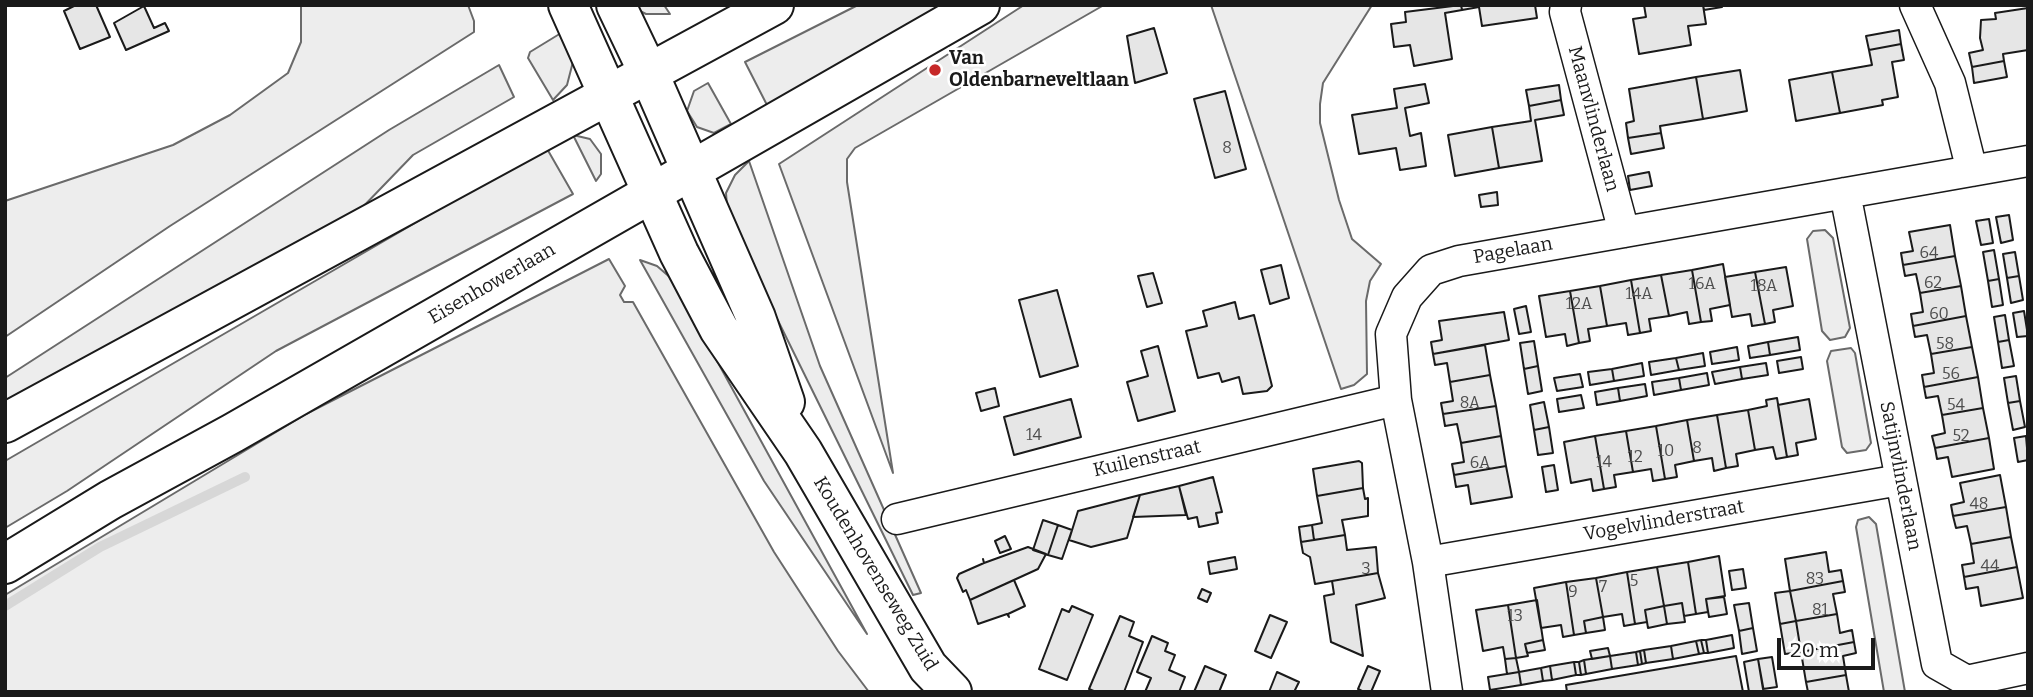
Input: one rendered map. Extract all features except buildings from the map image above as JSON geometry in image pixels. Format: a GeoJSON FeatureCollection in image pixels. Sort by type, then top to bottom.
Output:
{"type":"FeatureCollection","features":[{"type":"Feature","properties":{"kind":"main road"},"geometry":{"type":"LineString","coordinates":[[568,5],[610,95]]}},
{"type":"Feature","properties":{"kind":"main road"},"geometry":{"type":"LineString","coordinates":[[616,5],[649,75]]}},
{"type":"Feature","properties":{"kind":"main road"},"geometry":{"type":"LineString","coordinates":[[5,423],[774,5]]}},
{"type":"Feature","properties":{"kind":"main road","name":"Eisenhowerlaan"},"geometry":{"type":"LineString","coordinates":[[5,564],[110,500],[690,173],[980,5]]}},
{"type":"Feature","properties":{"kind":"main road","name":"Koudenhovenseweg Zuid"},"geometry":{"type":"LineString","coordinates":[[649,75],[756,318],[803,452]]}},
{"type":"Feature","properties":{"kind":"main road","name":"Koudenhovenseweg Zuid"},"geometry":{"type":"LineString","coordinates":[[610,95],[651,194],[719,329],[803,452],[928,667],[951,692]]}},
{"type":"Feature","properties":{"kind":"street","name":"Maanvlinderlaan"},"geometry":{"type":"LineString","coordinates":[[1566,5],[1564,12],[1623,232]]}},
{"type":"Feature","properties":{"kind":"street"},"geometry":{"type":"LineString","coordinates":[[1915,5],[1950,83],[1972,171]]}},
{"type":"Feature","properties":{"kind":"street","name":"Pagelaan"},"geometry":{"type":"LineString","coordinates":[[1447,692],[1428,562],[1396,400],[1391,334],[1407,297],[1431,270],[1459,261],[2028,161]]}},
{"type":"Feature","properties":{"kind":"street","name":"Satijnvlinderlaan"},"geometry":{"type":"LineString","coordinates":[[1845,193],[1937,664],[1967,681],[2028,668]]}},
{"type":"Feature","properties":{"kind":"street","name":"Kuilenstraat"},"geometry":{"type":"LineString","coordinates":[[897,519],[1396,400]]}},
{"type":"Feature","properties":{"kind":"street","name":"Vogelvlinderstraat"},"geometry":{"type":"LineString","coordinates":[[1428,562],[1900,480]]}},
{"type":"Feature","properties":{"kind":"shaded area"},"geometry":{"type":"Polygon","coordinates":[[[301,5],[468,5],[474,21],[474,32],[170,226],[5,337],[5,201],[173,145],[230,115],[288,73],[301,42],[301,5]]]}},
{"type":"Feature","properties":{"kind":"shaded area"},"geometry":{"type":"Polygon","coordinates":[[[628,5],[664,5],[670,14],[646,14],[628,5]]]}},
{"type":"Feature","properties":{"kind":"shaded area"},"geometry":{"type":"Polygon","coordinates":[[[858,5],[941,5],[768,107],[745,62],[858,5]]]}},
{"type":"Feature","properties":{"kind":"shaded area"},"geometry":{"type":"Polygon","coordinates":[[[1024,5],[1104,5],[855,148],[847,159],[847,182],[893,473],[779,164],[1024,5]]]}},
{"type":"Feature","properties":{"kind":"shaded area"},"geometry":{"type":"Polygon","coordinates":[[[1211,5],[1372,5],[1323,83],[1320,104],[1320,123],[1339,200],[1352,239],[1381,264],[1370,281],[1366,301],[1367,374],[1354,385],[1341,389],[1211,5]]]}},
{"type":"Feature","properties":{"kind":"shaded area"},"geometry":{"type":"Polygon","coordinates":[[[566,30],[575,54],[567,85],[553,100],[528,58],[530,52],[566,30]]]}},
{"type":"Feature","properties":{"kind":"shaded area"},"geometry":{"type":"Polygon","coordinates":[[[499,65],[514,97],[413,155],[357,213],[5,406],[5,378],[389,130],[499,65]]]}},
{"type":"Feature","properties":{"kind":"shaded area"},"geometry":{"type":"Polygon","coordinates":[[[708,83],[731,124],[714,133],[697,127],[687,111],[694,91],[708,83]]]}},
{"type":"Feature","properties":{"kind":"shaded area"},"geometry":{"type":"Polygon","coordinates":[[[573,135],[590,139],[601,154],[601,174],[596,181],[573,135]]]}},
{"type":"Feature","properties":{"kind":"shaded area"},"geometry":{"type":"Polygon","coordinates":[[[546,147],[573,194],[276,351],[67,491],[5,528],[5,461],[546,147]]]}},
{"type":"Feature","properties":{"kind":"shaded area"},"geometry":{"type":"Polygon","coordinates":[[[749,161],[820,366],[921,593],[913,595],[728,219],[726,193],[735,175],[749,161]]]}},
{"type":"Feature","properties":{"kind":"shaded area"},"geometry":{"type":"Polygon","coordinates":[[[1825,230],[1833,238],[1850,328],[1845,337],[1830,340],[1822,331],[1807,239],[1813,231],[1825,230]]]}},
{"type":"Feature","properties":{"kind":"shaded area"},"geometry":{"type":"Polygon","coordinates":[[[609,259],[625,286],[620,295],[624,302],[633,302],[774,552],[838,651],[869,692],[5,692],[5,595],[306,414],[609,259]]]}},
{"type":"Feature","properties":{"kind":"shaded area"},"geometry":{"type":"Polygon","coordinates":[[[640,260],[657,266],[672,279],[867,634],[764,481],[640,260]]]}},
{"type":"Feature","properties":{"kind":"shaded area"},"geometry":{"type":"Polygon","coordinates":[[[1851,348],[1855,353],[1871,443],[1866,450],[1847,453],[1842,447],[1827,361],[1831,351],[1851,348]]]}},
{"type":"Feature","properties":{"kind":"shaded area"},"geometry":{"type":"Polygon","coordinates":[[[1869,517],[1876,524],[1905,692],[1884,692],[1856,527],[1858,520],[1869,517]]]}},
{"type":"Feature","properties":{"kind":"waterway"},"geometry":{"type":"LineString","coordinates":[[5,606],[100,547],[245,477]]}},
{"type":"Feature","properties":{"kind":"place","name":"Van Oldenbarneveltlaan"},"geometry":{"type":"Point","coordinates":[935,70]}}]}
